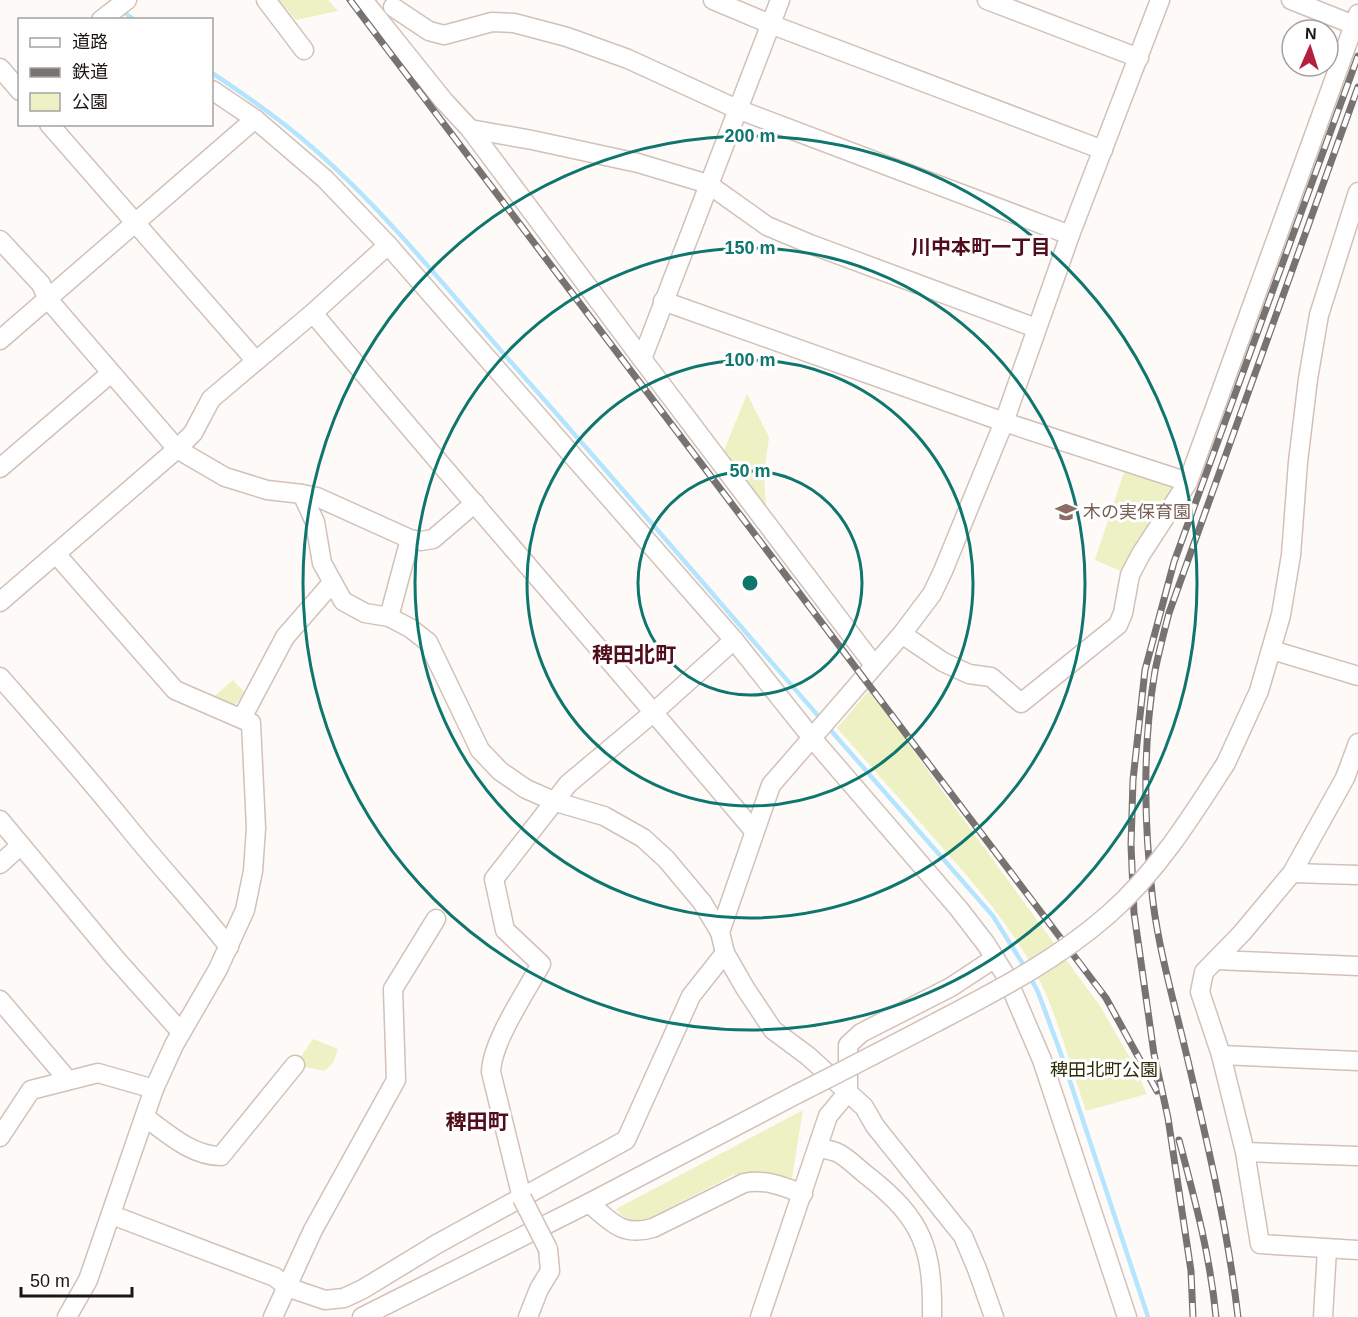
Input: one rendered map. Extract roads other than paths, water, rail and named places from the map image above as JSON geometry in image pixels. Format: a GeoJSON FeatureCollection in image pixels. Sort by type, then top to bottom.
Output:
{"type":"FeatureCollection","features":[{"type":"Feature","properties":{"kind":"street"},"geometry":{"type":"LineString","coordinates":[[266,0],[304,50]]}},
{"type":"Feature","properties":{"kind":"street"},"geometry":{"type":"LineString","coordinates":[[363,0],[444,101],[471,129],[874,665]]}},
{"type":"Feature","properties":{"kind":"street"},"geometry":{"type":"LineString","coordinates":[[713,0],[770,24],[1103,150]]}},
{"type":"Feature","properties":{"kind":"street"},"geometry":{"type":"LineString","coordinates":[[642,359],[780,0]]}},
{"type":"Feature","properties":{"kind":"street"},"geometry":{"type":"LineString","coordinates":[[987,0],[1139,58]]}},
{"type":"Feature","properties":{"kind":"street"},"geometry":{"type":"LineString","coordinates":[[720,932],[771,785],[865,678],[932,594],[1004,422],[1070,235],[1160,0]]}},
{"type":"Feature","properties":{"kind":"street"},"geometry":{"type":"LineString","coordinates":[[902,634],[943,662],[969,674],[991,677],[1021,704],[1118,625],[1123,613],[1130,575],[1188,482],[1356,20],[1291,0]]}},
{"type":"Feature","properties":{"kind":"street"},"geometry":{"type":"LineString","coordinates":[[104,18],[126,1]]}},
{"type":"Feature","properties":{"kind":"street"},"geometry":{"type":"LineString","coordinates":[[383,24],[394,3],[429,31],[444,35],[492,22],[514,23],[567,37],[628,59],[737,109],[1070,235]]}},
{"type":"Feature","properties":{"kind":"street"},"geometry":{"type":"LineString","coordinates":[[213,91],[255,119],[325,178],[388,245],[815,735],[959,909],[995,957],[1023,1014],[1041,1060],[1127,1317]]}},
{"type":"Feature","properties":{"kind":"street"},"geometry":{"type":"LineString","coordinates":[[0,340],[255,119]]}},
{"type":"Feature","properties":{"kind":"street"},"geometry":{"type":"LineString","coordinates":[[52,126],[256,361]]}},
{"type":"Feature","properties":{"kind":"street"},"geometry":{"type":"LineString","coordinates":[[471,129],[638,163],[708,184],[768,226],[810,244],[1036,328]]}},
{"type":"Feature","properties":{"kind":"street"},"geometry":{"type":"LineString","coordinates":[[362,1317],[589,1203],[985,997],[1073,944],[1111,913],[1142,881],[1186,827],[1226,763],[1259,691],[1272,650],[1281,615],[1291,555],[1308,380],[1319,315],[1358,192]]}},
{"type":"Feature","properties":{"kind":"street"},"geometry":{"type":"LineString","coordinates":[[0,240],[41,285],[47,298],[177,450],[225,477],[267,490],[317,497],[410,539],[421,541],[433,539],[475,503]]}},
{"type":"Feature","properties":{"kind":"street"},"geometry":{"type":"LineString","coordinates":[[0,603],[177,450],[193,434],[211,399],[313,313],[388,245]]}},
{"type":"Feature","properties":{"kind":"street"},"geometry":{"type":"LineString","coordinates":[[663,302],[1004,422],[1188,482]]}},
{"type":"Feature","properties":{"kind":"street"},"geometry":{"type":"LineString","coordinates":[[313,313],[434,458],[654,711],[754,831]]}},
{"type":"Feature","properties":{"kind":"street"},"geometry":{"type":"LineString","coordinates":[[0,468],[111,373]]}},
{"type":"Feature","properties":{"kind":"street"},"geometry":{"type":"LineString","coordinates":[[302,494],[315,522],[322,562],[343,601],[365,613],[390,618],[410,628],[428,642],[480,750],[500,771],[526,789],[556,802],[604,816],[643,837],[682,876],[702,902],[720,932],[725,953],[773,1030],[808,1056],[864,1107],[874,1126],[963,1236],[994,1317]]}},
{"type":"Feature","properties":{"kind":"street"},"geometry":{"type":"LineString","coordinates":[[390,618],[410,539]]}},
{"type":"Feature","properties":{"kind":"street"},"geometry":{"type":"LineString","coordinates":[[56,554],[175,690],[251,723],[256,828],[253,871],[245,910],[229,947],[181,1032],[154,1089],[88,1280],[67,1317]]}},
{"type":"Feature","properties":{"kind":"street"},"geometry":{"type":"LineString","coordinates":[[242,718],[285,637],[332,584]]}},
{"type":"Feature","properties":{"kind":"street"},"geometry":{"type":"LineString","coordinates":[[528,1317],[539,1289],[550,1271],[548,1249],[522,1198],[490,1072],[491,1062],[504,1032],[541,964],[505,930],[494,879],[568,784],[734,640]]}},
{"type":"Feature","properties":{"kind":"street"},"geometry":{"type":"LineString","coordinates":[[1272,650],[1358,676]]}},
{"type":"Feature","properties":{"kind":"street"},"geometry":{"type":"LineString","coordinates":[[0,677],[100,790],[229,947]]}},
{"type":"Feature","properties":{"kind":"street"},"geometry":{"type":"LineString","coordinates":[[1358,743],[1352,779],[1292,873],[1242,933],[1204,972],[1200,992],[1221,1055],[1245,1152],[1260,1244],[1358,1250]]}},
{"type":"Feature","properties":{"kind":"street"},"geometry":{"type":"LineString","coordinates":[[0,820],[115,958],[181,1032]]}},
{"type":"Feature","properties":{"kind":"street"},"geometry":{"type":"LineString","coordinates":[[0,864],[21,845]]}},
{"type":"Feature","properties":{"kind":"street"},"geometry":{"type":"LineString","coordinates":[[1292,873],[1358,875]]}},
{"type":"Feature","properties":{"kind":"street"},"geometry":{"type":"LineString","coordinates":[[273,1317],[313,1230],[396,1080],[393,989],[436,919]]}},
{"type":"Feature","properties":{"kind":"street"},"geometry":{"type":"LineString","coordinates":[[112,1215],[275,1277],[287,1287],[325,1300],[344,1298],[626,1140],[691,996],[725,953]]}},
{"type":"Feature","properties":{"kind":"street"},"geometry":{"type":"LineString","coordinates":[[760,1317],[828,1116],[848,1092],[848,1045],[861,1033],[951,987],[995,957]]}},
{"type":"Feature","properties":{"kind":"street"},"geometry":{"type":"LineString","coordinates":[[1216,960],[1358,966]]}},
{"type":"Feature","properties":{"kind":"street"},"geometry":{"type":"LineString","coordinates":[[0,1000],[68,1080]]}},
{"type":"Feature","properties":{"kind":"street"},"geometry":{"type":"LineString","coordinates":[[1221,1055],[1358,1061]]}},
{"type":"Feature","properties":{"kind":"street"},"geometry":{"type":"LineString","coordinates":[[145,1117],[177,1141],[208,1156],[221,1156],[295,1065]]}},
{"type":"Feature","properties":{"kind":"street"},"geometry":{"type":"LineString","coordinates":[[0,1137],[31,1090],[98,1073],[154,1089]]}},
{"type":"Feature","properties":{"kind":"street"},"geometry":{"type":"LineString","coordinates":[[818,1148],[837,1152],[897,1202],[913,1220],[919,1231],[930,1269],[932,1317]]}},
{"type":"Feature","properties":{"kind":"street"},"geometry":{"type":"LineString","coordinates":[[1245,1152],[1358,1156]]}},
{"type":"Feature","properties":{"kind":"street"},"geometry":{"type":"LineString","coordinates":[[589,1203],[621,1229],[643,1231],[744,1183],[756,1180],[770,1182],[803,1194]]}},
{"type":"Feature","properties":{"kind":"street"},"geometry":{"type":"LineString","coordinates":[[1323,1317],[1327,1249]]}},
{"type":"Feature","properties":{"kind":"waterway"},"geometry":{"type":"LineString","coordinates":[[122,11],[132,18]]}},
{"type":"Feature","properties":{"kind":"waterway"},"geometry":{"type":"LineString","coordinates":[[213,74],[301,138],[340,172],[390,224],[821,719]]}},
{"type":"Feature","properties":{"kind":"waterway"},"geometry":{"type":"LineString","coordinates":[[827,726],[993,916],[1026,969]]}},
{"type":"Feature","properties":{"kind":"waterway"},"geometry":{"type":"LineString","coordinates":[[1030,977],[1038,992],[1061,1054],[1148,1317]]}},
{"type":"Feature","properties":{"kind":"railway"},"geometry":{"type":"LineString","coordinates":[[350,0],[1106,998],[1157,1091]]}},
{"type":"Feature","properties":{"kind":"railway"},"geometry":{"type":"LineString","coordinates":[[1193,1317],[1191,1271],[1168,1118],[1154,1054],[1134,913],[1131,845],[1133,780],[1145,670],[1174,562],[1358,56]]}},
{"type":"Feature","properties":{"kind":"railway"},"geometry":{"type":"LineString","coordinates":[[1238,1317],[1215,1178],[1166,972],[1156,920],[1146,816],[1148,728],[1155,671],[1169,613],[1358,87]]}},
{"type":"Feature","properties":{"kind":"railway"},"geometry":{"type":"LineString","coordinates":[[1179,1140],[1206,1250],[1216,1317]]}},
{"type":"Feature","properties":{"kind":"place","name":"木の実保育園"},"geometry":{"type":"Point","coordinates":[1066,512]}},
{"type":"Feature","properties":{"kind":"district","name":"川中本町一丁目"},"geometry":{"type":"Point","coordinates":[981,247]}},
{"type":"Feature","properties":{"kind":"district","name":"稗田北町"},"geometry":{"type":"Point","coordinates":[634,655]}},
{"type":"Feature","properties":{"kind":"district","name":"稗田町"},"geometry":{"type":"Point","coordinates":[477,1122]}},
{"type":"Feature","properties":{"kind":"park label","name":"稗田北町公園"},"geometry":{"type":"Point","coordinates":[1104,1070]}}]}
